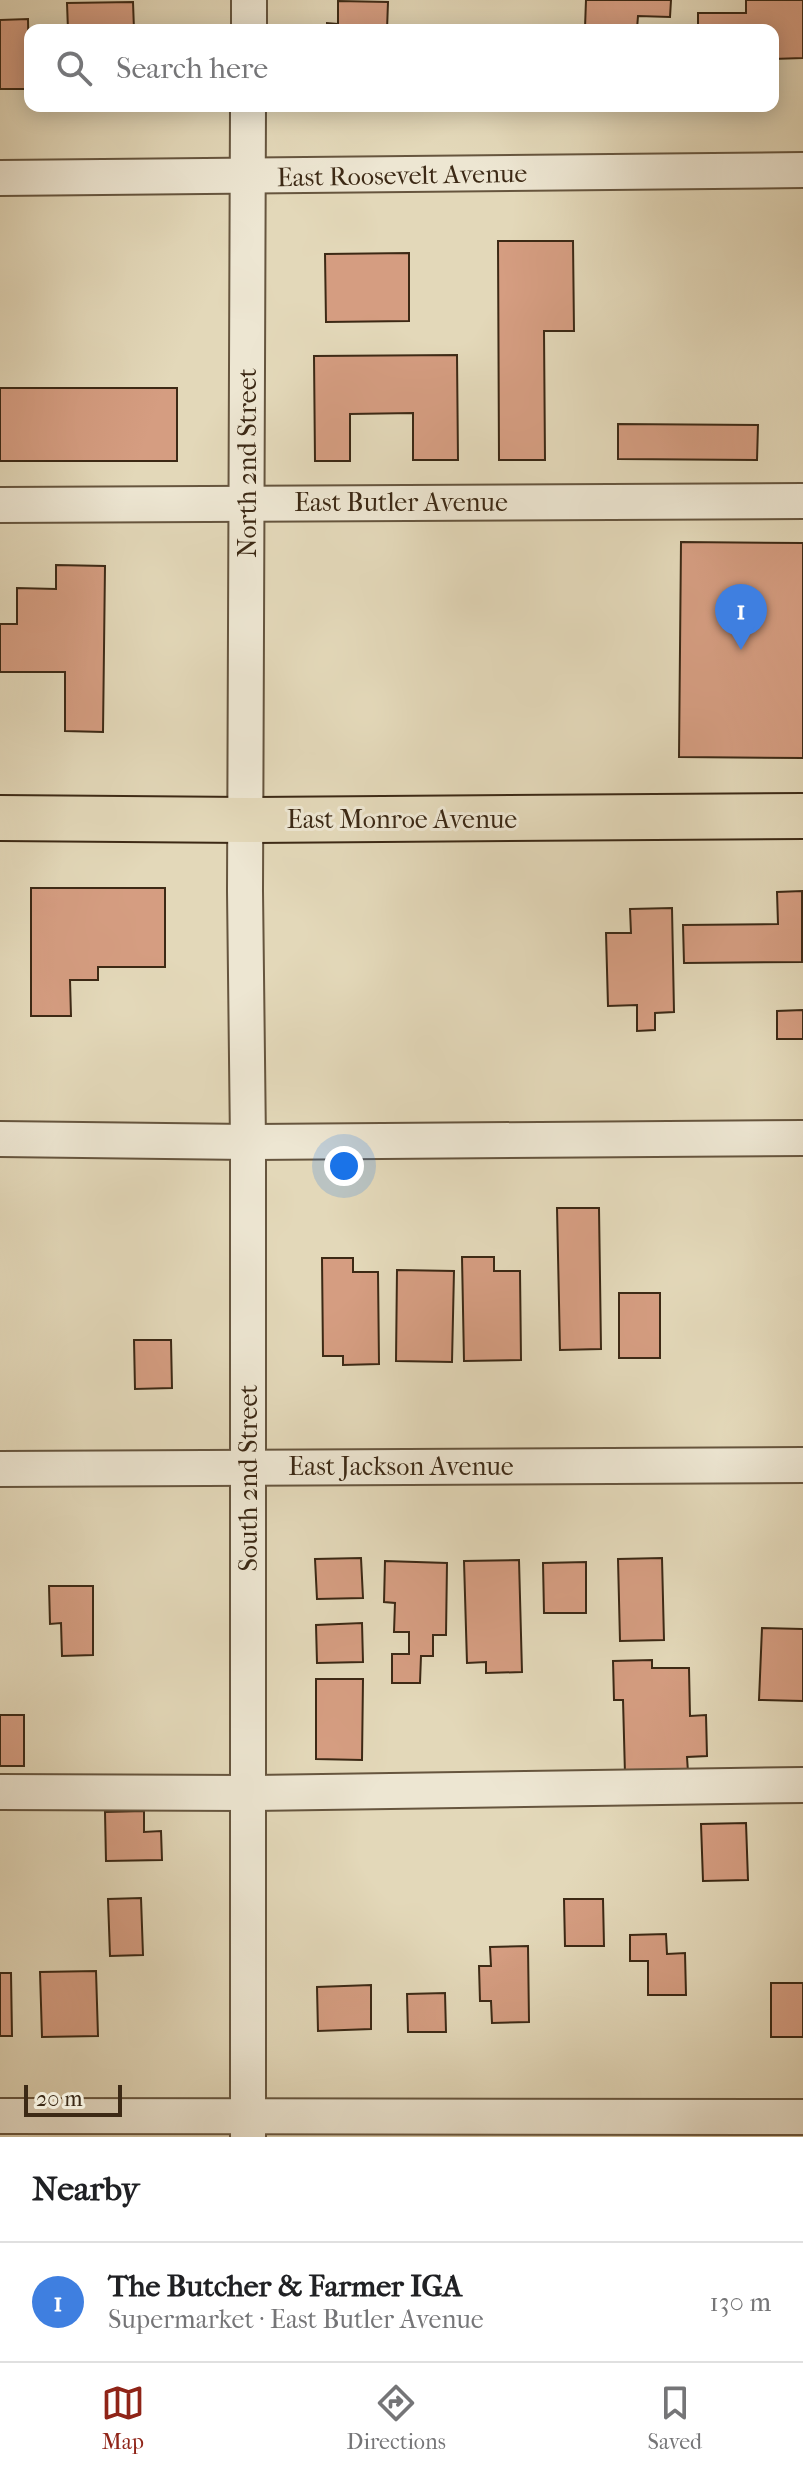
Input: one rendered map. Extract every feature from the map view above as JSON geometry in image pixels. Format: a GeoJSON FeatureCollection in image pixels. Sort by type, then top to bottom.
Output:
{"type":"FeatureCollection","features":[{"type":"Feature","properties":{"kind":"main road","name":"East Monroe Avenue"},"geometry":{"type":"LineString","coordinates":[[0,818],[246,820],[803,816]]}},
{"type":"Feature","properties":{"kind":"street"},"geometry":{"type":"LineString","coordinates":[[249,0],[249,24]]}},
{"type":"Feature","properties":{"kind":"street","name":"North 2nd Street"},"geometry":{"type":"LineString","coordinates":[[246,820],[248,112]]}},
{"type":"Feature","properties":{"kind":"street","name":"East Roosevelt Avenue"},"geometry":{"type":"LineString","coordinates":[[0,178],[803,170]]}},
{"type":"Feature","properties":{"kind":"street","name":"East Butler Avenue"},"geometry":{"type":"LineString","coordinates":[[0,505],[803,501]]}},
{"type":"Feature","properties":{"kind":"street","name":"South 2nd Street"},"geometry":{"type":"LineString","coordinates":[[246,820],[248,2126]]}},
{"type":"Feature","properties":{"kind":"street"},"geometry":{"type":"LineString","coordinates":[[0,1139],[248,1142],[803,1138]]}},
{"type":"Feature","properties":{"kind":"street","name":"East Jackson Avenue"},"geometry":{"type":"LineString","coordinates":[[0,1469],[803,1465]]}},
{"type":"Feature","properties":{"kind":"street"},"geometry":{"type":"LineString","coordinates":[[0,1792],[247,1793],[803,1785]]}},
{"type":"Feature","properties":{"kind":"street"},"geometry":{"type":"LineString","coordinates":[[0,2116],[248,2126],[803,2117]]}},
{"type":"Feature","properties":{"kind":"building"},"geometry":{"type":"Polygon","coordinates":[[[586,0],[671,0],[670,17],[638,16],[637,24],[585,24],[586,0]]]}},
{"type":"Feature","properties":{"kind":"building"},"geometry":{"type":"Polygon","coordinates":[[[746,0],[803,0],[803,58],[779,59],[779,24],[698,24],[698,13],[746,13],[746,0]]]}},
{"type":"Feature","properties":{"kind":"building"},"geometry":{"type":"Polygon","coordinates":[[[338,1],[388,2],[387,24],[338,24],[338,1]]]}},
{"type":"Feature","properties":{"kind":"building"},"geometry":{"type":"Polygon","coordinates":[[[133,2],[134,24],[68,24],[67,3],[133,2]]]}},
{"type":"Feature","properties":{"kind":"building"},"geometry":{"type":"Polygon","coordinates":[[[28,19],[28,24],[24,24],[24,89],[0,89],[0,20],[28,19]]]}},
{"type":"Feature","properties":{"kind":"building"},"geometry":{"type":"Polygon","coordinates":[[[498,241],[573,241],[574,331],[544,331],[545,460],[499,460],[498,241]]]}},
{"type":"Feature","properties":{"kind":"building"},"geometry":{"type":"Polygon","coordinates":[[[409,253],[409,321],[326,322],[325,254],[409,253]]]}},
{"type":"Feature","properties":{"kind":"building"},"geometry":{"type":"Polygon","coordinates":[[[457,355],[458,460],[413,460],[413,413],[350,414],[350,461],[315,461],[314,356],[457,355]]]}},
{"type":"Feature","properties":{"kind":"building"},"geometry":{"type":"Polygon","coordinates":[[[0,388],[177,388],[177,461],[0,461],[0,388]]]}},
{"type":"Feature","properties":{"kind":"building"},"geometry":{"type":"Polygon","coordinates":[[[618,424],[758,425],[757,460],[618,459],[618,424]]]}},
{"type":"Feature","properties":{"kind":"building"},"geometry":{"type":"Polygon","coordinates":[[[681,542],[803,543],[803,758],[679,757],[681,542]]]}},
{"type":"Feature","properties":{"kind":"building"},"geometry":{"type":"Polygon","coordinates":[[[56,565],[105,566],[103,732],[65,731],[65,672],[0,672],[0,624],[17,624],[17,588],[56,589],[56,565]]]}},
{"type":"Feature","properties":{"kind":"building"},"geometry":{"type":"Polygon","coordinates":[[[31,888],[165,888],[165,967],[98,967],[98,980],[70,980],[71,1016],[31,1016],[31,888]]]}},
{"type":"Feature","properties":{"kind":"building"},"geometry":{"type":"Polygon","coordinates":[[[802,891],[802,962],[684,963],[683,925],[778,924],[777,892],[802,891]]]}},
{"type":"Feature","properties":{"kind":"building"},"geometry":{"type":"Polygon","coordinates":[[[672,908],[674,1012],[655,1013],[655,1030],[637,1031],[637,1005],[608,1006],[606,933],[631,933],[630,909],[672,908]]]}},
{"type":"Feature","properties":{"kind":"building"},"geometry":{"type":"Polygon","coordinates":[[[803,1010],[803,1039],[777,1039],[777,1011],[803,1010]]]}},
{"type":"Feature","properties":{"kind":"building"},"geometry":{"type":"Polygon","coordinates":[[[557,1208],[599,1208],[601,1349],[560,1350],[557,1208]]]}},
{"type":"Feature","properties":{"kind":"building"},"geometry":{"type":"Polygon","coordinates":[[[462,1257],[494,1257],[494,1271],[520,1271],[521,1360],[464,1361],[462,1257]]]}},
{"type":"Feature","properties":{"kind":"building"},"geometry":{"type":"Polygon","coordinates":[[[322,1258],[353,1258],[353,1272],[378,1272],[379,1364],[343,1365],[343,1356],[323,1356],[322,1258]]]}},
{"type":"Feature","properties":{"kind":"building"},"geometry":{"type":"Polygon","coordinates":[[[397,1270],[454,1271],[452,1362],[396,1361],[397,1270]]]}},
{"type":"Feature","properties":{"kind":"building"},"geometry":{"type":"Polygon","coordinates":[[[619,1293],[660,1293],[660,1358],[619,1358],[619,1293]]]}},
{"type":"Feature","properties":{"kind":"building"},"geometry":{"type":"Polygon","coordinates":[[[134,1340],[171,1340],[172,1388],[135,1389],[134,1340]]]}},
{"type":"Feature","properties":{"kind":"building"},"geometry":{"type":"Polygon","coordinates":[[[361,1558],[363,1598],[317,1599],[315,1559],[361,1558]]]}},
{"type":"Feature","properties":{"kind":"building"},"geometry":{"type":"Polygon","coordinates":[[[662,1558],[664,1640],[620,1641],[618,1559],[662,1558]]]}},
{"type":"Feature","properties":{"kind":"building"},"geometry":{"type":"Polygon","coordinates":[[[519,1560],[522,1672],[486,1673],[486,1662],[467,1663],[464,1561],[519,1560]]]}},
{"type":"Feature","properties":{"kind":"building"},"geometry":{"type":"Polygon","coordinates":[[[385,1561],[447,1563],[446,1635],[433,1635],[433,1656],[421,1656],[420,1683],[392,1683],[392,1654],[409,1654],[409,1632],[394,1632],[395,1603],[384,1602],[385,1561]]]}},
{"type":"Feature","properties":{"kind":"building"},"geometry":{"type":"Polygon","coordinates":[[[586,1562],[586,1613],[544,1613],[543,1563],[586,1562]]]}},
{"type":"Feature","properties":{"kind":"building"},"geometry":{"type":"Polygon","coordinates":[[[49,1586],[93,1586],[93,1655],[62,1656],[61,1623],[50,1624],[49,1586]]]}},
{"type":"Feature","properties":{"kind":"building"},"geometry":{"type":"Polygon","coordinates":[[[362,1623],[363,1662],[317,1663],[316,1625],[362,1623]]]}},
{"type":"Feature","properties":{"kind":"building"},"geometry":{"type":"Polygon","coordinates":[[[762,1628],[803,1629],[803,1701],[759,1700],[762,1628]]]}},
{"type":"Feature","properties":{"kind":"building"},"geometry":{"type":"Polygon","coordinates":[[[652,1660],[652,1668],[689,1668],[690,1716],[706,1715],[707,1756],[687,1757],[688,1772],[625,1774],[623,1700],[614,1700],[613,1661],[652,1660]]]}},
{"type":"Feature","properties":{"kind":"building"},"geometry":{"type":"Polygon","coordinates":[[[316,1679],[363,1679],[362,1760],[316,1759],[316,1679]]]}},
{"type":"Feature","properties":{"kind":"building"},"geometry":{"type":"Polygon","coordinates":[[[0,1715],[24,1715],[24,1766],[0,1766],[0,1715]]]}},
{"type":"Feature","properties":{"kind":"building"},"geometry":{"type":"Polygon","coordinates":[[[144,1811],[144,1832],[161,1831],[162,1860],[106,1861],[105,1812],[144,1811]]]}},
{"type":"Feature","properties":{"kind":"building"},"geometry":{"type":"Polygon","coordinates":[[[746,1823],[748,1880],[703,1881],[701,1824],[746,1823]]]}},
{"type":"Feature","properties":{"kind":"building"},"geometry":{"type":"Polygon","coordinates":[[[141,1898],[143,1955],[110,1956],[108,1899],[141,1898]]]}},
{"type":"Feature","properties":{"kind":"building"},"geometry":{"type":"Polygon","coordinates":[[[564,1899],[603,1899],[604,1946],[565,1946],[564,1899]]]}},
{"type":"Feature","properties":{"kind":"building"},"geometry":{"type":"Polygon","coordinates":[[[666,1934],[667,1954],[685,1953],[686,1995],[648,1995],[648,1961],[630,1961],[630,1935],[666,1934]]]}},
{"type":"Feature","properties":{"kind":"building"},"geometry":{"type":"Polygon","coordinates":[[[528,1946],[529,2022],[492,2023],[491,2001],[480,2001],[479,1966],[491,1966],[490,1947],[528,1946]]]}},
{"type":"Feature","properties":{"kind":"building"},"geometry":{"type":"Polygon","coordinates":[[[96,1971],[98,2036],[42,2037],[40,1972],[96,1971]]]}},
{"type":"Feature","properties":{"kind":"building"},"geometry":{"type":"Polygon","coordinates":[[[0,1973],[11,1973],[12,2036],[0,2036],[0,1973]]]}},
{"type":"Feature","properties":{"kind":"building"},"geometry":{"type":"Polygon","coordinates":[[[771,1983],[803,1983],[803,2037],[771,2037],[771,1983]]]}},
{"type":"Feature","properties":{"kind":"building"},"geometry":{"type":"Polygon","coordinates":[[[371,1985],[371,2029],[318,2031],[317,1987],[371,1985]]]}},
{"type":"Feature","properties":{"kind":"building"},"geometry":{"type":"Polygon","coordinates":[[[445,1993],[446,2032],[408,2032],[407,1994],[445,1993]]]}},
{"type":"Feature","properties":{"kind":"place","name":"The Butcher & Farmer IGA"},"geometry":{"type":"Point","coordinates":[741,650]}}]}
